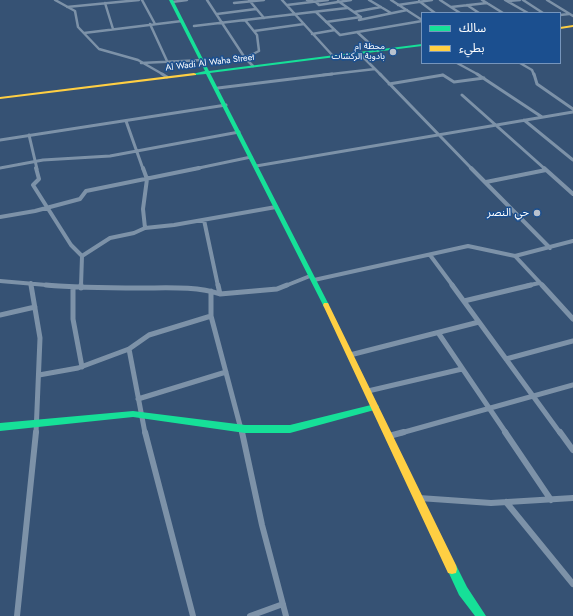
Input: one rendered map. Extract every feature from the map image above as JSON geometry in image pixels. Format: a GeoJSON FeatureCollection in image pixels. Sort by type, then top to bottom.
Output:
{"type":"FeatureCollection","features":[{"type":"Feature","properties":{"kind":"street"},"geometry":{"type":"LineString","coordinates":[[55,0],[75,11],[78,27],[99,49],[140,63],[167,77]]}},
{"type":"Feature","properties":{"kind":"street"},"geometry":{"type":"LineString","coordinates":[[67,7],[112,1],[138,0]]}},
{"type":"Feature","properties":{"kind":"street"},"geometry":{"type":"LineString","coordinates":[[142,0],[155,24]]}},
{"type":"Feature","properties":{"kind":"street"},"geometry":{"type":"LineString","coordinates":[[187,0],[172,1],[210,72],[368,391],[463,591],[481,616]]}},
{"type":"Feature","properties":{"kind":"street"},"geometry":{"type":"LineString","coordinates":[[207,0],[245,58],[253,66]]}},
{"type":"Feature","properties":{"kind":"street"},"geometry":{"type":"LineString","coordinates":[[231,0],[239,11]]}},
{"type":"Feature","properties":{"kind":"street"},"geometry":{"type":"LineString","coordinates":[[234,3],[264,0]]}},
{"type":"Feature","properties":{"kind":"street"},"geometry":{"type":"LineString","coordinates":[[282,0],[333,56]]}},
{"type":"Feature","properties":{"kind":"street"},"geometry":{"type":"LineString","coordinates":[[307,0],[314,2],[319,6],[338,1],[351,0]]}},
{"type":"Feature","properties":{"kind":"street"},"geometry":{"type":"LineString","coordinates":[[287,5],[328,0]]}},
{"type":"Feature","properties":{"kind":"street"},"geometry":{"type":"LineString","coordinates":[[369,0],[391,14]]}},
{"type":"Feature","properties":{"kind":"street"},"geometry":{"type":"LineString","coordinates":[[391,0],[421,20]]}},
{"type":"Feature","properties":{"kind":"street"},"geometry":{"type":"LineString","coordinates":[[398,5],[432,0]]}},
{"type":"Feature","properties":{"kind":"street"},"geometry":{"type":"LineString","coordinates":[[440,0],[458,12]]}},
{"type":"Feature","properties":{"kind":"street"},"geometry":{"type":"LineString","coordinates":[[482,0],[501,12]]}},
{"type":"Feature","properties":{"kind":"street"},"geometry":{"type":"LineString","coordinates":[[506,1],[520,0]]}},
{"type":"Feature","properties":{"kind":"street"},"geometry":{"type":"LineString","coordinates":[[523,0],[542,12]]}},
{"type":"Feature","properties":{"kind":"street"},"geometry":{"type":"LineString","coordinates":[[547,0],[572,14]]}},
{"type":"Feature","properties":{"kind":"street"},"geometry":{"type":"LineString","coordinates":[[249,1],[264,18]]}},
{"type":"Feature","properties":{"kind":"street"},"geometry":{"type":"LineString","coordinates":[[338,1],[364,19]]}},
{"type":"Feature","properties":{"kind":"street"},"geometry":{"type":"LineString","coordinates":[[418,1],[434,12]]}},
{"type":"Feature","properties":{"kind":"street"},"geometry":{"type":"LineString","coordinates":[[506,1],[526,12]]}},
{"type":"Feature","properties":{"kind":"street"},"geometry":{"type":"LineString","coordinates":[[105,3],[113,29]]}},
{"type":"Feature","properties":{"kind":"street"},"geometry":{"type":"LineString","coordinates":[[451,7],[487,3]]}},
{"type":"Feature","properties":{"kind":"street"},"geometry":{"type":"LineString","coordinates":[[467,5],[478,12]]}},
{"type":"Feature","properties":{"kind":"street"},"geometry":{"type":"LineString","coordinates":[[354,12],[381,7]]}},
{"type":"Feature","properties":{"kind":"street"},"geometry":{"type":"LineString","coordinates":[[194,26],[347,8]]}},
{"type":"Feature","properties":{"kind":"street"},"geometry":{"type":"LineString","coordinates":[[217,14],[256,9]]}},
{"type":"Feature","properties":{"kind":"street"},"geometry":{"type":"LineString","coordinates":[[359,20],[407,10]]}},
{"type":"Feature","properties":{"kind":"street"},"geometry":{"type":"LineString","coordinates":[[316,12],[340,35],[421,21]]}},
{"type":"Feature","properties":{"kind":"street"},"geometry":{"type":"LineString","coordinates":[[561,15],[572,14]]}},
{"type":"Feature","properties":{"kind":"street"},"geometry":{"type":"LineString","coordinates":[[326,22],[361,16]]}},
{"type":"Feature","properties":{"kind":"street"},"geometry":{"type":"LineString","coordinates":[[84,33],[182,20]]}},
{"type":"Feature","properties":{"kind":"street"},"geometry":{"type":"LineString","coordinates":[[245,20],[257,35],[259,51],[245,58]]}},
{"type":"Feature","properties":{"kind":"street"},"geometry":{"type":"LineString","coordinates":[[416,23],[421,26]]}},
{"type":"Feature","properties":{"kind":"street"},"geometry":{"type":"LineString","coordinates":[[150,24],[167,61]]}},
{"type":"Feature","properties":{"kind":"street"},"geometry":{"type":"LineString","coordinates":[[254,31],[304,24]]}},
{"type":"Feature","properties":{"kind":"street"},"geometry":{"type":"LineString","coordinates":[[561,28],[573,26]]}},
{"type":"Feature","properties":{"kind":"street"},"geometry":{"type":"LineString","coordinates":[[312,34],[335,30]]}},
{"type":"Feature","properties":{"kind":"street"},"geometry":{"type":"LineString","coordinates":[[357,32],[378,51]]}},
{"type":"Feature","properties":{"kind":"street","name":"Al Wadi Al Waha Street"},"geometry":{"type":"LineString","coordinates":[[0,98],[421,45]]}},
{"type":"Feature","properties":{"kind":"street"},"geometry":{"type":"LineString","coordinates":[[359,53],[550,248]]}},
{"type":"Feature","properties":{"kind":"street"},"geometry":{"type":"LineString","coordinates":[[140,63],[203,60]]}},
{"type":"Feature","properties":{"kind":"street"},"geometry":{"type":"LineString","coordinates":[[459,64],[484,78],[542,117]]}},
{"type":"Feature","properties":{"kind":"street"},"geometry":{"type":"LineString","coordinates":[[522,64],[532,70],[537,84],[573,109]]}},
{"type":"Feature","properties":{"kind":"street"},"geometry":{"type":"LineString","coordinates":[[218,88],[375,69]]}},
{"type":"Feature","properties":{"kind":"street"},"geometry":{"type":"LineString","coordinates":[[390,84],[443,75],[454,82],[484,78]]}},
{"type":"Feature","properties":{"kind":"street"},"geometry":{"type":"LineString","coordinates":[[462,95],[573,194]]}},
{"type":"Feature","properties":{"kind":"street"},"geometry":{"type":"LineString","coordinates":[[0,140],[226,105]]}},
{"type":"Feature","properties":{"kind":"street"},"geometry":{"type":"LineString","coordinates":[[256,166],[573,112]]}},
{"type":"Feature","properties":{"kind":"street"},"geometry":{"type":"LineString","coordinates":[[524,120],[573,160]]}},
{"type":"Feature","properties":{"kind":"street"},"geometry":{"type":"LineString","coordinates":[[126,121],[147,179],[143,209],[145,228]]}},
{"type":"Feature","properties":{"kind":"street"},"geometry":{"type":"LineString","coordinates":[[0,168],[35,162],[110,156],[239,132]]}},
{"type":"Feature","properties":{"kind":"street"},"geometry":{"type":"LineString","coordinates":[[29,136],[39,179],[32,186],[48,207],[71,245],[82,256],[81,288]]}},
{"type":"Feature","properties":{"kind":"street"},"geometry":{"type":"LineString","coordinates":[[0,217],[80,199],[86,191],[251,157]]}},
{"type":"Feature","properties":{"kind":"street"},"geometry":{"type":"LineString","coordinates":[[486,182],[546,170]]}},
{"type":"Feature","properties":{"kind":"street"},"geometry":{"type":"LineString","coordinates":[[82,256],[110,238],[134,233],[145,228],[204,220],[276,207]]}},
{"type":"Feature","properties":{"kind":"street"},"geometry":{"type":"LineString","coordinates":[[204,220],[220,294]]}},
{"type":"Feature","properties":{"kind":"street"},"geometry":{"type":"LineString","coordinates":[[0,281],[81,288],[171,288],[211,291],[220,294],[277,289],[312,278],[468,246],[515,256],[573,241]]}},
{"type":"Feature","properties":{"kind":"street"},"geometry":{"type":"LineString","coordinates":[[430,255],[573,450]]}},
{"type":"Feature","properties":{"kind":"street"},"geometry":{"type":"LineString","coordinates":[[515,256],[573,320]]}},
{"type":"Feature","properties":{"kind":"street"},"geometry":{"type":"LineString","coordinates":[[464,301],[539,282]]}},
{"type":"Feature","properties":{"kind":"street"},"geometry":{"type":"LineString","coordinates":[[17,616],[37,424],[40,338],[31,283]]}},
{"type":"Feature","properties":{"kind":"street"},"geometry":{"type":"LineString","coordinates":[[73,287],[73,319],[82,367]]}},
{"type":"Feature","properties":{"kind":"street"},"geometry":{"type":"LineString","coordinates":[[211,291],[211,316],[241,428],[262,525],[286,616]]}},
{"type":"Feature","properties":{"kind":"street"},"geometry":{"type":"LineString","coordinates":[[0,315],[35,307]]}},
{"type":"Feature","properties":{"kind":"street"},"geometry":{"type":"LineString","coordinates":[[39,375],[82,367],[129,348],[149,335],[211,316]]}},
{"type":"Feature","properties":{"kind":"street"},"geometry":{"type":"LineString","coordinates":[[350,355],[438,334],[479,322]]}},
{"type":"Feature","properties":{"kind":"street"},"geometry":{"type":"LineString","coordinates":[[438,334],[551,500]]}},
{"type":"Feature","properties":{"kind":"street"},"geometry":{"type":"LineString","coordinates":[[506,359],[573,341]]}},
{"type":"Feature","properties":{"kind":"street"},"geometry":{"type":"LineString","coordinates":[[129,348],[141,416],[193,616]]}},
{"type":"Feature","properties":{"kind":"street"},"geometry":{"type":"LineString","coordinates":[[368,391],[462,369]]}},
{"type":"Feature","properties":{"kind":"street"},"geometry":{"type":"LineString","coordinates":[[138,399],[226,372]]}},
{"type":"Feature","properties":{"kind":"street"},"geometry":{"type":"LineString","coordinates":[[389,436],[573,385]]}},
{"type":"Feature","properties":{"kind":"street"},"geometry":{"type":"LineString","coordinates":[[0,427],[133,414],[241,428],[290,429],[375,407]]}},
{"type":"Feature","properties":{"kind":"street"},"geometry":{"type":"LineString","coordinates":[[419,498],[506,502],[573,498]]}},
{"type":"Feature","properties":{"kind":"street"},"geometry":{"type":"LineString","coordinates":[[506,502],[573,584]]}},
{"type":"Feature","properties":{"kind":"street"},"geometry":{"type":"LineString","coordinates":[[250,616],[283,604]]}},
{"type":"Feature","properties":{"kind":"traffic: fast"},"geometry":{"type":"LineString","coordinates":[[171,0],[326,305]]}},
{"type":"Feature","properties":{"kind":"traffic: fast"},"geometry":{"type":"LineString","coordinates":[[194,74],[421,45]]}},
{"type":"Feature","properties":{"kind":"traffic: fast"},"geometry":{"type":"LineString","coordinates":[[0,427],[133,414],[245,429],[290,429],[375,407]]}},
{"type":"Feature","properties":{"kind":"traffic: fast"},"geometry":{"type":"LineString","coordinates":[[452,569],[463,591],[481,616]]}},
{"type":"Feature","properties":{"kind":"traffic: slow"},"geometry":{"type":"LineString","coordinates":[[561,28],[573,26]]}},
{"type":"Feature","properties":{"kind":"traffic: slow"},"geometry":{"type":"LineString","coordinates":[[0,98],[194,74]]}},
{"type":"Feature","properties":{"kind":"traffic: slow"},"geometry":{"type":"LineString","coordinates":[[326,305],[452,569]]}},
{"type":"Feature","properties":{"kind":"place","name":"محطة ام بادوبة الركشات"},"geometry":{"type":"Point","coordinates":[393,52]}},
{"type":"Feature","properties":{"kind":"place","name":"حي النصر"},"geometry":{"type":"Point","coordinates":[537,213]}}]}
